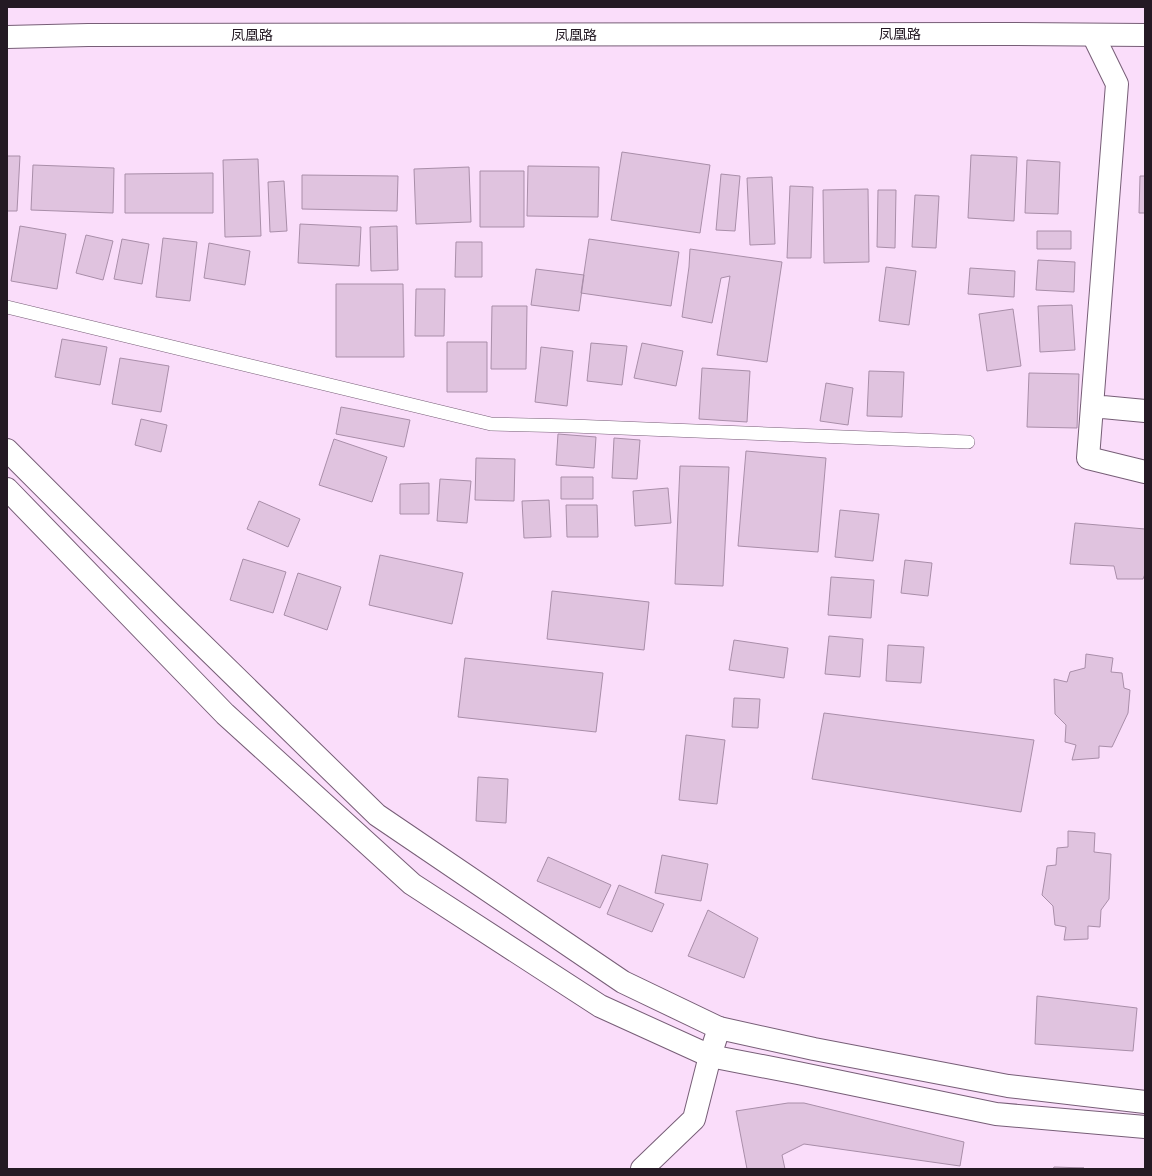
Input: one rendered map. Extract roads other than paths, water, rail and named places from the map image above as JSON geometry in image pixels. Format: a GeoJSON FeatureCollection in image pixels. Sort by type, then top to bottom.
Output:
{"type":"FeatureCollection","features":[{"type":"Feature","properties":{"kind":"main road","name":"凤凰路"},"geometry":{"type":"LineString","coordinates":[[7,37],[88,35],[1145,35]]}},
{"type":"Feature","properties":{"kind":"main road"},"geometry":{"type":"LineString","coordinates":[[1094,35],[1117,84],[1088,458],[1145,472]]}},
{"type":"Feature","properties":{"kind":"main road"},"geometry":{"type":"LineString","coordinates":[[1092,406],[1145,411]]}},
{"type":"Feature","properties":{"kind":"main road"},"geometry":{"type":"LineString","coordinates":[[7,450],[172,615],[377,816],[623,982],[719,1028],[814,1049],[1008,1086],[1145,1102]]}},
{"type":"Feature","properties":{"kind":"main road"},"geometry":{"type":"LineString","coordinates":[[7,489],[225,714],[412,884],[600,1006],[710,1056],[996,1114],[1145,1127]]}},
{"type":"Feature","properties":{"kind":"main road"},"geometry":{"type":"LineString","coordinates":[[642,1169],[694,1119],[710,1056],[719,1028]]}},
{"type":"Feature","properties":{"kind":"lane"},"geometry":{"type":"LineString","coordinates":[[7,307],[491,424],[968,442]]}}]}
